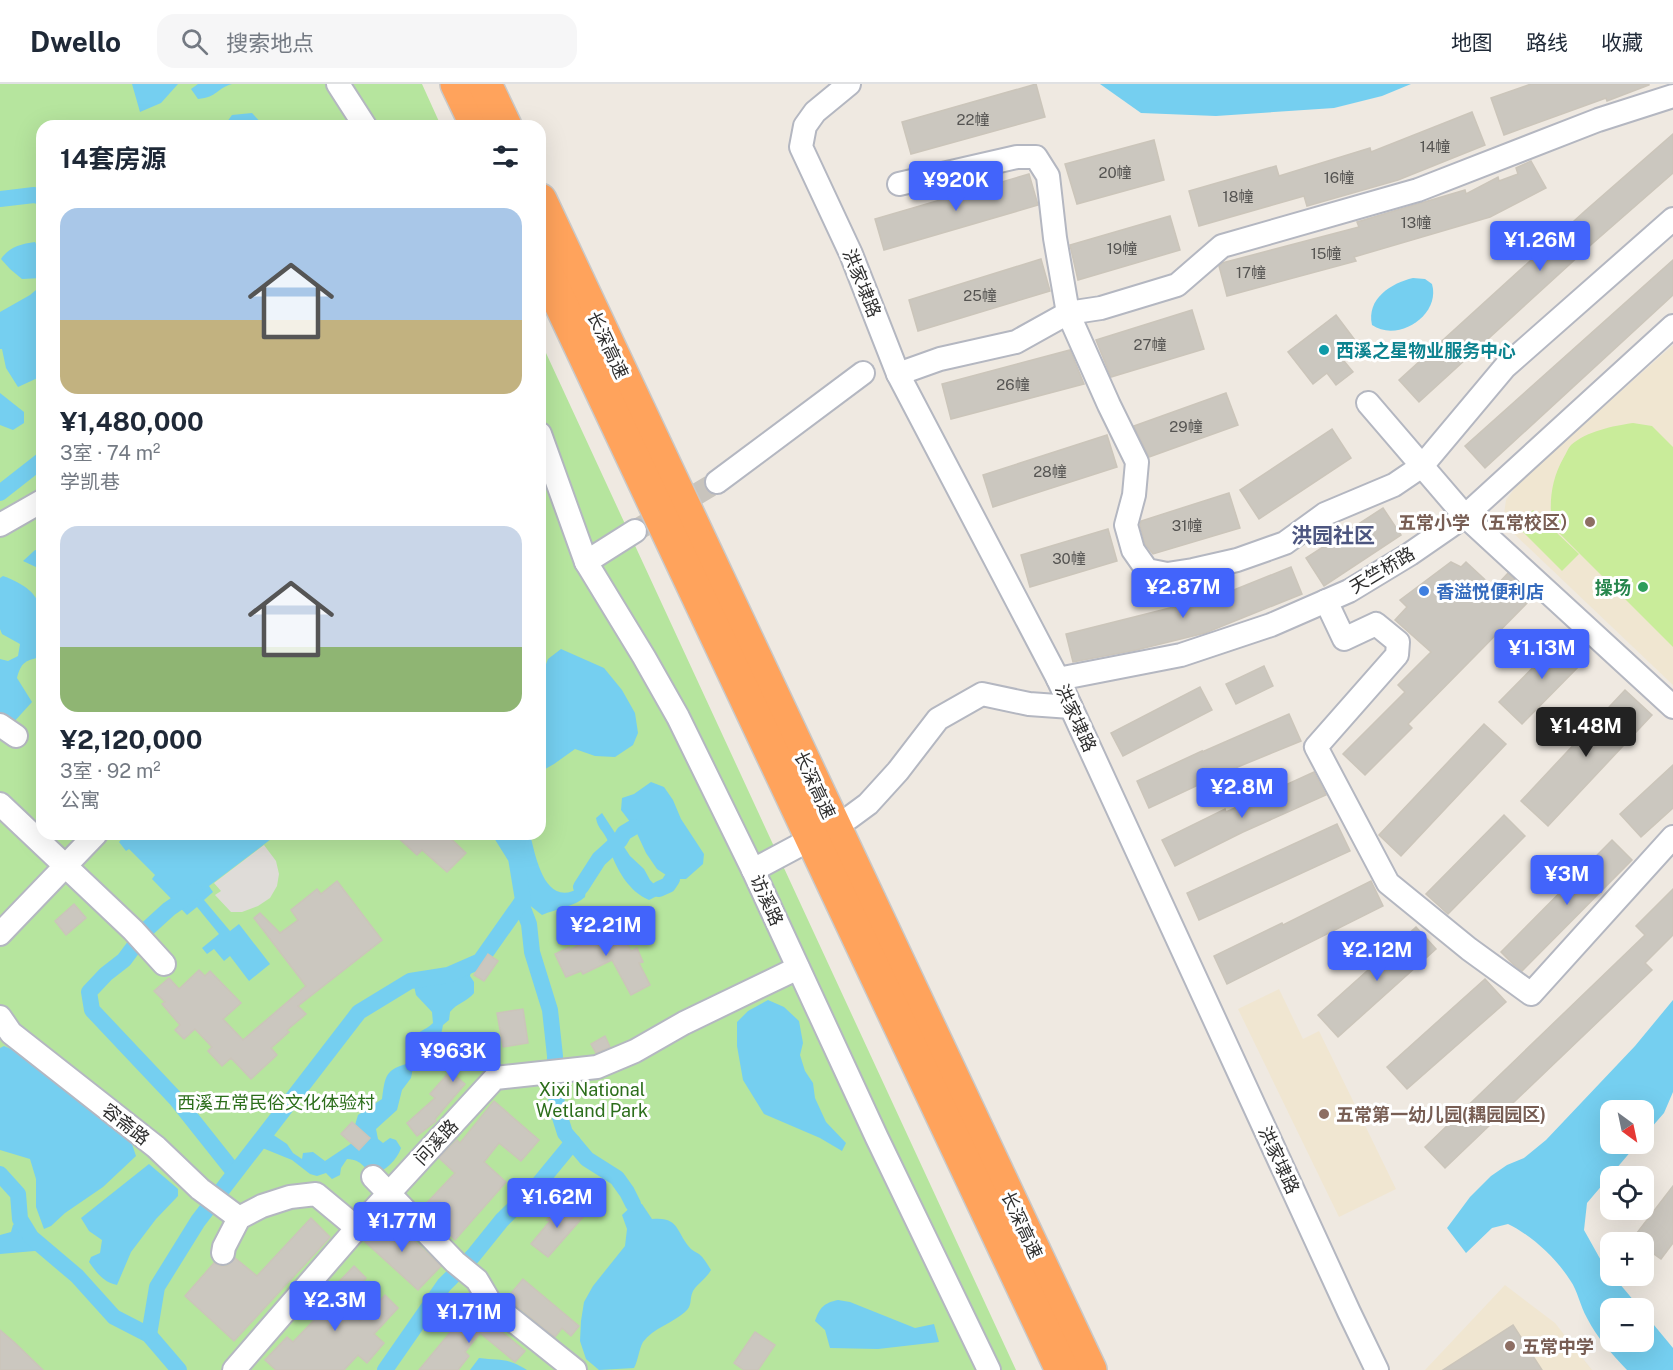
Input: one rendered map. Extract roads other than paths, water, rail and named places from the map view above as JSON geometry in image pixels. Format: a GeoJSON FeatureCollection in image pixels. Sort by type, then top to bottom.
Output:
{"type":"FeatureCollection","features":[{"type":"Feature","properties":{"kind":"highway"},"geometry":{"type":"LineString","coordinates":[[457,84],[474,120]]}},
{"type":"Feature","properties":{"kind":"highway"},"geometry":{"type":"LineString","coordinates":[[485,84],[502,120]]}},
{"type":"Feature","properties":{"kind":"highway","name":"长深高速"},"geometry":{"type":"LineString","coordinates":[[546,213],[1090,1370]]}},
{"type":"Feature","properties":{"kind":"highway","name":"长深高速"},"geometry":{"type":"LineString","coordinates":[[546,273],[1062,1370]]}},
{"type":"Feature","properties":{"kind":"street"},"geometry":{"type":"LineString","coordinates":[[338,84],[361,120]]}},
{"type":"Feature","properties":{"kind":"street","name":"洪家埭路"},"geometry":{"type":"LineString","coordinates":[[849,84],[815,112],[804,126],[801,147],[851,254],[898,374],[1058,679],[1377,1370]]}},
{"type":"Feature","properties":{"kind":"street"},"geometry":{"type":"LineString","coordinates":[[898,374],[940,359],[1016,342],[1068,313],[1101,308],[1177,285],[1222,246],[1418,190],[1598,120],[1673,96]]}},
{"type":"Feature","properties":{"kind":"street"},"geometry":{"type":"LineString","coordinates":[[899,184],[1017,157],[1036,157],[1048,176],[1055,238],[1068,313],[1137,462],[1134,495],[1125,525],[1133,550],[1148,570],[1167,574],[1237,560],[1285,543],[1325,514],[1394,485],[1422,466],[1505,367],[1673,219]]}},
{"type":"Feature","properties":{"kind":"street","name":"天竺桥路"},"geometry":{"type":"LineString","coordinates":[[1058,679],[1181,655],[1271,625],[1349,591],[1410,554],[1464,516],[1673,326]]}},
{"type":"Feature","properties":{"kind":"street"},"geometry":{"type":"LineString","coordinates":[[717,482],[863,373]]}},
{"type":"Feature","properties":{"kind":"street"},"geometry":{"type":"LineString","coordinates":[[1368,403],[1464,516],[1673,707]]}},
{"type":"Feature","properties":{"kind":"street","name":"访溪路"},"geometry":{"type":"LineString","coordinates":[[546,456],[586,562],[678,717],[753,870],[989,1370]]}},
{"type":"Feature","properties":{"kind":"street"},"geometry":{"type":"LineString","coordinates":[[0,525],[36,504]]}},
{"type":"Feature","properties":{"kind":"street"},"geometry":{"type":"LineString","coordinates":[[586,562],[635,531]]}},
{"type":"Feature","properties":{"kind":"street"},"geometry":{"type":"LineString","coordinates":[[1326,601],[1344,639],[1376,624],[1398,642],[1397,655],[1316,747],[1388,883],[1469,949],[1531,994],[1673,837]]}},
{"type":"Feature","properties":{"kind":"street"},"geometry":{"type":"LineString","coordinates":[[849,818],[868,804],[898,771],[938,719],[982,694],[1029,704],[1071,707]]}},
{"type":"Feature","properties":{"kind":"street"},"geometry":{"type":"LineString","coordinates":[[0,804],[36,838]]}},
{"type":"Feature","properties":{"kind":"street"},"geometry":{"type":"LineString","coordinates":[[38,840],[141,937],[164,964]]}},
{"type":"Feature","properties":{"kind":"street"},"geometry":{"type":"LineString","coordinates":[[0,934],[90,840]]}},
{"type":"Feature","properties":{"kind":"street"},"geometry":{"type":"LineString","coordinates":[[753,870],[798,846]]}},
{"type":"Feature","properties":{"kind":"street","name":"问溪路"},"geometry":{"type":"LineString","coordinates":[[234,1370],[357,1228],[381,1185],[495,1078],[597,1067],[635,1051],[684,1023],[798,968]]}},
{"type":"Feature","properties":{"kind":"street","name":"容斋路"},"geometry":{"type":"LineString","coordinates":[[4,1030],[156,1147],[200,1189],[239,1218]]}},
{"type":"Feature","properties":{"kind":"street"},"geometry":{"type":"LineString","coordinates":[[381,1185],[455,1262],[477,1280],[490,1302],[500,1312],[575,1370]]}},
{"type":"Feature","properties":{"kind":"street"},"geometry":{"type":"LineString","coordinates":[[223,1253],[239,1218],[262,1206],[290,1197],[316,1194],[357,1228]]}},
{"type":"Feature","properties":{"kind":"water"},"geometry":{"type":"Polygon","coordinates":[[[132,84],[178,84],[161,103],[140,112],[132,84]]]}},
{"type":"Feature","properties":{"kind":"water"},"geometry":{"type":"Polygon","coordinates":[[[198,84],[232,84],[210,96],[198,99],[191,89],[198,84]]]}},
{"type":"Feature","properties":{"kind":"water"},"geometry":{"type":"Polygon","coordinates":[[[1100,84],[1411,84],[1382,96],[1334,108],[1216,116],[1141,113],[1100,84]]]}},
{"type":"Feature","properties":{"kind":"water"},"geometry":{"type":"Polygon","coordinates":[[[252,113],[258,120],[228,120],[232,115],[252,113]]]}},
{"type":"Feature","properties":{"kind":"water"},"geometry":{"type":"Polygon","coordinates":[[[35,242],[36,244],[36,278],[22,279],[1,259],[16,247],[35,242]]]}},
{"type":"Feature","properties":{"kind":"water"},"geometry":{"type":"Polygon","coordinates":[[[1413,278],[1425,279],[1432,284],[1433,295],[1424,315],[1415,323],[1394,331],[1382,330],[1372,325],[1373,307],[1382,294],[1396,284],[1413,278]]]}},
{"type":"Feature","properties":{"kind":"water"},"geometry":{"type":"Polygon","coordinates":[[[36,290],[36,379],[18,387],[6,368],[2,349],[0,349],[0,312],[36,290]]]}},
{"type":"Feature","properties":{"kind":"water"},"geometry":{"type":"Polygon","coordinates":[[[0,393],[24,412],[24,423],[13,430],[0,425],[0,393]]]}},
{"type":"Feature","properties":{"kind":"water"},"geometry":{"type":"Polygon","coordinates":[[[35,550],[36,550],[36,567],[23,561],[35,550]]]}},
{"type":"Feature","properties":{"kind":"water"},"geometry":{"type":"Polygon","coordinates":[[[3,576],[18,583],[36,598],[36,658],[20,668],[17,678],[32,702],[12,724],[0,721],[0,659],[8,661],[18,656],[20,644],[2,634],[0,629],[0,578],[3,576]]]}},
{"type":"Feature","properties":{"kind":"water"},"geometry":{"type":"Polygon","coordinates":[[[561,649],[604,668],[622,690],[635,713],[638,733],[633,745],[615,757],[595,756],[575,749],[546,769],[546,664],[548,659],[561,649]]]}},
{"type":"Feature","properties":{"kind":"water"},"geometry":{"type":"Polygon","coordinates":[[[651,782],[664,787],[673,800],[681,819],[704,854],[703,864],[686,879],[672,879],[657,869],[646,853],[634,827],[621,810],[622,798],[634,794],[651,782]]]}},
{"type":"Feature","properties":{"kind":"water"},"geometry":{"type":"Polygon","coordinates":[[[602,813],[630,856],[663,893],[649,900],[636,892],[626,881],[617,867],[607,839],[597,822],[596,818],[602,813]]]}},
{"type":"Feature","properties":{"kind":"water"},"geometry":{"type":"Polygon","coordinates":[[[121,840],[270,840],[209,886],[213,892],[204,900],[230,931],[239,924],[270,964],[249,981],[230,956],[224,961],[214,949],[207,954],[202,948],[219,934],[197,907],[187,915],[152,879],[155,875],[129,849],[126,851],[119,842],[121,840]]]}},
{"type":"Feature","properties":{"kind":"water"},"geometry":{"type":"Polygon","coordinates":[[[505,840],[531,840],[539,867],[551,887],[559,892],[569,892],[581,887],[586,890],[585,897],[571,905],[542,915],[523,900],[516,858],[505,840]]]}},
{"type":"Feature","properties":{"kind":"water"},"geometry":{"type":"Polygon","coordinates":[[[473,964],[470,976],[474,982],[474,993],[450,1012],[449,1020],[443,1025],[437,1056],[426,1053],[413,1068],[411,1078],[402,1090],[397,1110],[376,1129],[378,1139],[383,1143],[390,1138],[396,1140],[401,1148],[397,1157],[387,1167],[375,1174],[357,1161],[347,1159],[341,1168],[340,1175],[332,1179],[326,1173],[317,1176],[310,1174],[292,1160],[255,1145],[266,1130],[287,1144],[293,1153],[302,1159],[303,1153],[313,1152],[325,1161],[352,1143],[359,1150],[370,1138],[355,1125],[358,1115],[382,1099],[387,1076],[393,1069],[406,1064],[409,1057],[408,1041],[433,1023],[432,1012],[416,995],[413,981],[448,975],[473,964]]]}},
{"type":"Feature","properties":{"kind":"water"},"geometry":{"type":"Polygon","coordinates":[[[768,1000],[784,1007],[799,1021],[803,1043],[800,1055],[805,1071],[813,1083],[815,1098],[826,1122],[846,1143],[842,1151],[820,1138],[764,1114],[743,1080],[737,1046],[737,1022],[748,1011],[768,1000]]]}},
{"type":"Feature","properties":{"kind":"water"},"geometry":{"type":"Polygon","coordinates":[[[1673,1000],[1673,1092],[1664,1113],[1654,1124],[1654,1100],[1600,1100],[1600,1154],[1629,1154],[1618,1166],[1600,1166],[1600,1188],[1587,1203],[1584,1230],[1600,1259],[1600,1286],[1622,1286],[1632,1298],[1600,1298],[1600,1339],[1585,1313],[1573,1284],[1534,1241],[1508,1224],[1492,1228],[1466,1253],[1447,1228],[1470,1197],[1491,1176],[1507,1165],[1524,1158],[1546,1140],[1635,1046],[1673,1000]]]}},
{"type":"Feature","properties":{"kind":"water"},"geometry":{"type":"Polygon","coordinates":[[[4,1046],[29,1057],[97,1110],[115,1130],[132,1144],[136,1156],[103,1187],[44,1229],[36,1207],[36,1179],[30,1159],[0,1150],[0,1048],[4,1046]]]}},
{"type":"Feature","properties":{"kind":"water"},"geometry":{"type":"Polygon","coordinates":[[[149,1164],[178,1189],[178,1196],[156,1219],[131,1252],[117,1285],[112,1284],[101,1276],[89,1262],[91,1257],[100,1253],[102,1240],[89,1231],[81,1218],[149,1164]]]}},
{"type":"Feature","properties":{"kind":"water"},"geometry":{"type":"Polygon","coordinates":[[[636,1202],[642,1204],[652,1219],[668,1220],[673,1223],[686,1243],[701,1256],[711,1270],[693,1291],[687,1309],[680,1316],[652,1333],[643,1342],[634,1368],[599,1370],[586,1359],[580,1341],[584,1302],[593,1286],[625,1246],[627,1229],[622,1215],[636,1202]]]}},
{"type":"Feature","properties":{"kind":"water"},"geometry":{"type":"Polygon","coordinates":[[[20,1219],[31,1237],[46,1250],[0,1254],[0,1235],[11,1232],[13,1225],[20,1219]]]}},
{"type":"Feature","properties":{"kind":"water"},"geometry":{"type":"Polygon","coordinates":[[[838,1300],[850,1302],[915,1328],[934,1324],[939,1342],[878,1349],[830,1348],[825,1330],[815,1321],[823,1306],[838,1300]]]}},
{"type":"Feature","properties":{"kind":"water"},"geometry":{"type":"Polygon","coordinates":[[[1654,1325],[1673,1348],[1673,1370],[1627,1370],[1610,1352],[1654,1352],[1654,1325]]]}},
{"type":"Feature","properties":{"kind":"water"},"geometry":{"type":"Polygon","coordinates":[[[479,1358],[509,1361],[527,1370],[470,1370],[479,1358]]]}},
{"type":"Feature","properties":{"kind":"waterway"},"geometry":{"type":"LineString","coordinates":[[0,199],[36,196]]}},
{"type":"Feature","properties":{"kind":"waterway"},"geometry":{"type":"LineString","coordinates":[[0,493],[36,465]]}},
{"type":"Feature","properties":{"kind":"waterway"},"geometry":{"type":"LineString","coordinates":[[581,887],[599,859],[620,840],[624,833],[634,827]]}},
{"type":"Feature","properties":{"kind":"waterway"},"geometry":{"type":"LineString","coordinates":[[149,1335],[157,1287],[198,1221],[359,1012],[410,981],[448,975],[480,961],[523,900],[516,858],[505,840]]}},
{"type":"Feature","properties":{"kind":"waterway"},"geometry":{"type":"LineString","coordinates":[[659,889],[668,885],[672,879]]}},
{"type":"Feature","properties":{"kind":"waterway"},"geometry":{"type":"LineString","coordinates":[[195,891],[169,909],[147,929],[124,960],[106,974],[89,992],[92,1010],[176,1099],[234,1172]]}},
{"type":"Feature","properties":{"kind":"waterway"},"geometry":{"type":"LineString","coordinates":[[521,903],[529,924],[532,952],[550,1010],[555,1056],[555,1090],[558,1111],[565,1133],[587,1159],[617,1178],[633,1204]]}},
{"type":"Feature","properties":{"kind":"waterway"},"geometry":{"type":"LineString","coordinates":[[385,1370],[444,1285],[473,1256],[502,1220],[536,1187],[573,1142]]}},
{"type":"Feature","properties":{"kind":"waterway"},"geometry":{"type":"LineString","coordinates":[[0,1174],[18,1194],[20,1219],[31,1237],[77,1276],[114,1317],[149,1335],[179,1370]]}},
{"type":"Feature","properties":{"kind":"tunnel"},"geometry":{"type":"LineString","coordinates":[[635,531],[717,482]]}},
{"type":"Feature","properties":{"kind":"place","name":"西溪之星物业服务中心"},"geometry":{"type":"Point","coordinates":[1324,350]}},
{"type":"Feature","properties":{"kind":"place","name":"五常小学（五常校区）"},"geometry":{"type":"Point","coordinates":[1590,522]}},
{"type":"Feature","properties":{"kind":"place","name":"操场"},"geometry":{"type":"Point","coordinates":[1643,587]}},
{"type":"Feature","properties":{"kind":"place","name":"香溢悦便利店"},"geometry":{"type":"Point","coordinates":[1424,591]}},
{"type":"Feature","properties":{"kind":"place","name":"五常第一幼儿园(耦园园区)"},"geometry":{"type":"Point","coordinates":[1324,1114]}},
{"type":"Feature","properties":{"kind":"place","name":"五常中学"},"geometry":{"type":"Point","coordinates":[1510,1346]}},
{"type":"Feature","properties":{"kind":"district","name":"洪园社区"},"geometry":{"type":"Point","coordinates":[1333,535]}},
{"type":"Feature","properties":{"kind":"park label","name":"Xixi National Wetland Park"},"geometry":{"type":"Point","coordinates":[592,1099]}},
{"type":"Feature","properties":{"kind":"park label","name":"西溪五常民俗文化体验村"},"geometry":{"type":"Point","coordinates":[276,1102]}}]}
